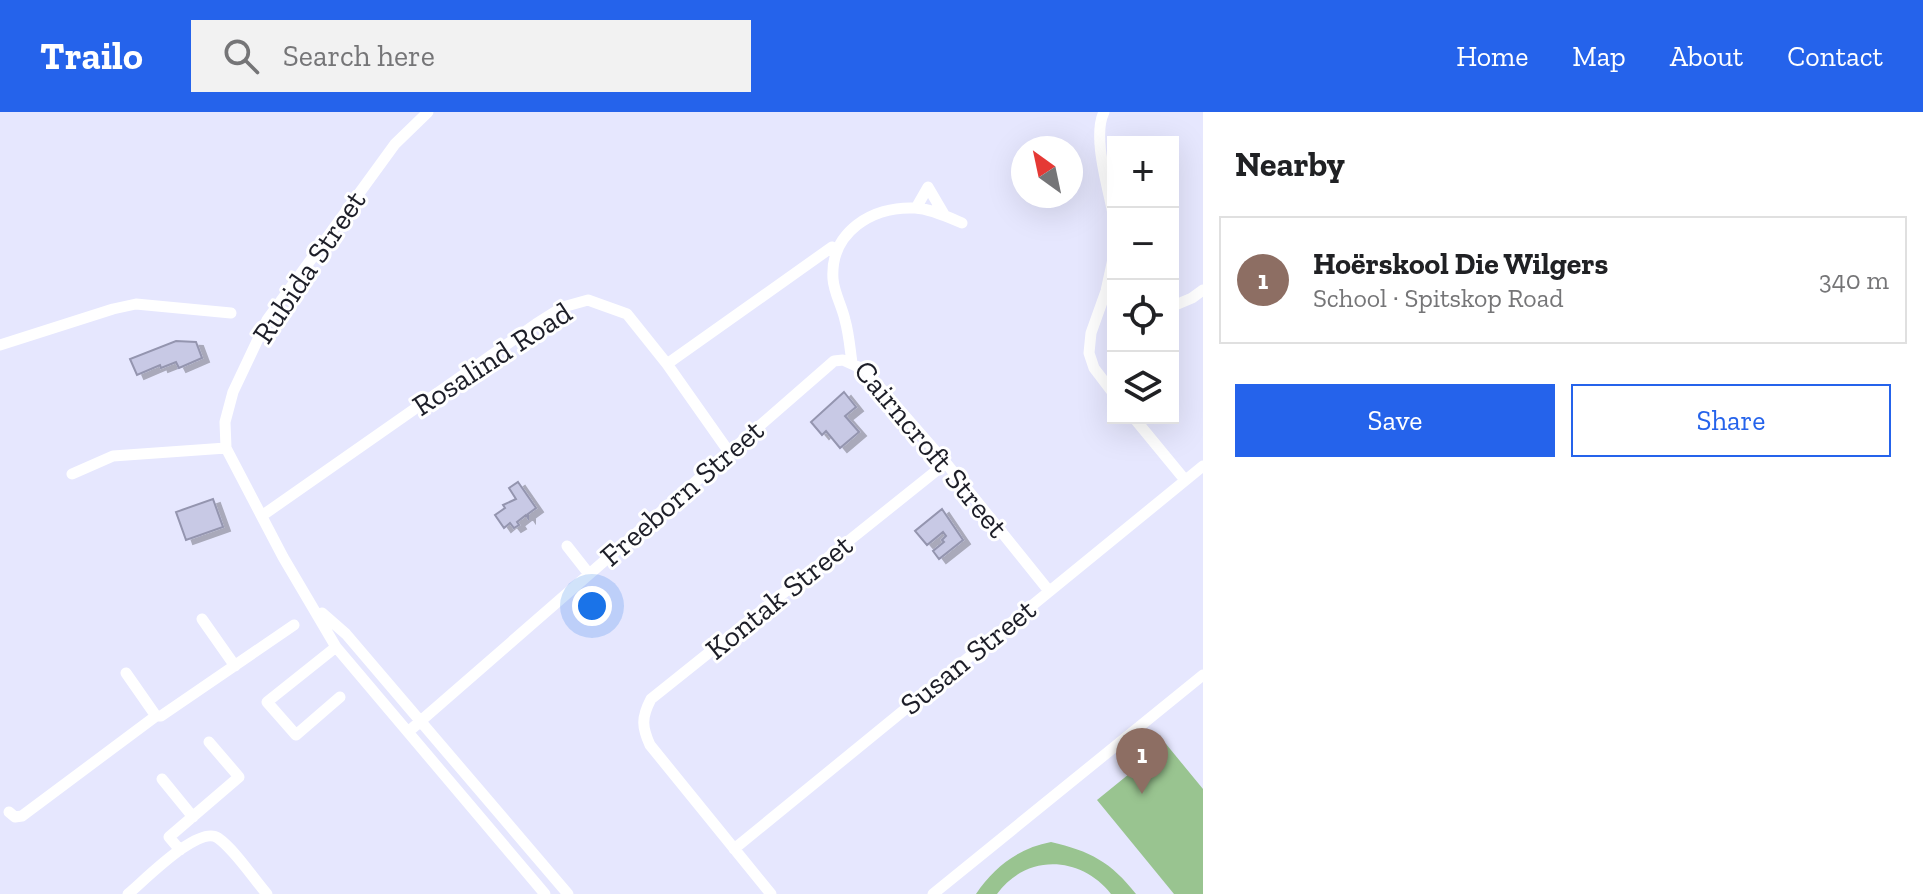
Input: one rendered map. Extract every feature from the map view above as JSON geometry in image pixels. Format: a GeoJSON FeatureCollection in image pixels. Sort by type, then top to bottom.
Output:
{"type":"FeatureCollection","features":[{"type":"Feature","properties":{"kind":"street","name":"Rubida Street"},"geometry":{"type":"LineString","coordinates":[[428,112],[395,144],[267,320],[233,392],[225,422],[226,448],[283,557],[336,647],[545,894]]}},
{"type":"Feature","properties":{"kind":"street"},"geometry":{"type":"LineString","coordinates":[[1104,112],[1099,125],[1100,144],[1112,208]]}},
{"type":"Feature","properties":{"kind":"street"},"geometry":{"type":"LineString","coordinates":[[916,208],[928,187],[945,216]]}},
{"type":"Feature","properties":{"kind":"street","name":"Cairncroft Street"},"geometry":{"type":"LineString","coordinates":[[962,223],[916,208],[874,213],[858,222],[836,250],[833,279],[845,318],[852,363],[865,370],[946,463],[1049,591]]}},
{"type":"Feature","properties":{"kind":"street"},"geometry":{"type":"LineString","coordinates":[[667,364],[832,247]]}},
{"type":"Feature","properties":{"kind":"street"},"geometry":{"type":"LineString","coordinates":[[1179,303],[1203,290]]}},
{"type":"Feature","properties":{"kind":"street"},"geometry":{"type":"LineString","coordinates":[[1107,298],[1091,333],[1089,353],[1094,368],[1107,385]]}},
{"type":"Feature","properties":{"kind":"street","name":"Rosalind Road"},"geometry":{"type":"LineString","coordinates":[[263,515],[563,307],[588,300],[627,314],[667,364],[729,452]]}},
{"type":"Feature","properties":{"kind":"street"},"geometry":{"type":"LineString","coordinates":[[0,345],[136,304],[231,313]]}},
{"type":"Feature","properties":{"kind":"street","name":"Freeborn Street"},"geometry":{"type":"LineString","coordinates":[[408,732],[825,367],[834,361],[852,363]]}},
{"type":"Feature","properties":{"kind":"street"},"geometry":{"type":"LineString","coordinates":[[1139,424],[1185,480]]}},
{"type":"Feature","properties":{"kind":"street"},"geometry":{"type":"LineString","coordinates":[[72,474],[113,456],[226,448]]}},
{"type":"Feature","properties":{"kind":"street","name":"Kontak Street"},"geometry":{"type":"LineString","coordinates":[[734,849],[650,745],[642,724],[651,699],[946,463]]}},
{"type":"Feature","properties":{"kind":"street","name":"Susan Street"},"geometry":{"type":"LineString","coordinates":[[734,849],[1203,466]]}},
{"type":"Feature","properties":{"kind":"street"},"geometry":{"type":"LineString","coordinates":[[567,546],[589,574]]}},
{"type":"Feature","properties":{"kind":"street","name":"Rubida Street"},"geometry":{"type":"LineString","coordinates":[[315,607],[346,634],[568,894]]}},
{"type":"Feature","properties":{"kind":"street"},"geometry":{"type":"LineString","coordinates":[[202,619],[235,666]]}},
{"type":"Feature","properties":{"kind":"street"},"geometry":{"type":"LineString","coordinates":[[9,812],[15,817],[22,816],[156,716],[167,714],[294,625]]}},
{"type":"Feature","properties":{"kind":"street"},"geometry":{"type":"LineString","coordinates":[[336,647],[267,702],[296,735],[340,697]]}},
{"type":"Feature","properties":{"kind":"street"},"geometry":{"type":"LineString","coordinates":[[126,673],[156,716]]}},
{"type":"Feature","properties":{"kind":"street"},"geometry":{"type":"LineString","coordinates":[[933,894],[1203,675]]}},
{"type":"Feature","properties":{"kind":"street"},"geometry":{"type":"LineString","coordinates":[[180,850],[169,837],[239,777],[209,742]]}},
{"type":"Feature","properties":{"kind":"street"},"geometry":{"type":"LineString","coordinates":[[162,779],[193,817]]}},
{"type":"Feature","properties":{"kind":"street"},"geometry":{"type":"LineString","coordinates":[[128,894],[190,841],[206,834],[219,838],[267,894]]}},
{"type":"Feature","properties":{"kind":"street"},"geometry":{"type":"LineString","coordinates":[[734,849],[771,894]]}},
{"type":"Feature","properties":{"kind":"green space"},"geometry":{"type":"Polygon","coordinates":[[[1166,744],[1203,789],[1203,894],[1174,894],[1097,800],[1166,744]]]}},
{"type":"Feature","properties":{"kind":"green space"},"geometry":{"type":"Polygon","coordinates":[[[1051,842],[1099,859],[1136,894],[1111,894],[1085,872],[1054,864],[1023,871],[997,894],[976,894],[1008,860],[1028,849],[1051,842]]]}},
{"type":"Feature","properties":{"kind":"building"},"geometry":{"type":"Polygon","coordinates":[[[176,341],[196,342],[202,358],[179,368],[176,362],[161,368],[160,365],[137,375],[130,359],[176,341]]]}},
{"type":"Feature","properties":{"kind":"building"},"geometry":{"type":"Polygon","coordinates":[[[844,392],[856,407],[845,416],[859,432],[840,448],[826,431],[822,435],[811,422],[844,392]]]}},
{"type":"Feature","properties":{"kind":"building"},"geometry":{"type":"Polygon","coordinates":[[[518,482],[536,508],[528,514],[528,518],[526,515],[517,522],[519,525],[514,528],[510,523],[504,528],[495,515],[505,508],[503,505],[516,499],[509,488],[518,482]]]}},
{"type":"Feature","properties":{"kind":"building"},"geometry":{"type":"Polygon","coordinates":[[[213,499],[223,527],[186,540],[176,512],[213,499]]]}},
{"type":"Feature","properties":{"kind":"building"},"geometry":{"type":"Polygon","coordinates":[[[942,509],[963,540],[939,559],[933,551],[944,542],[942,540],[946,536],[943,532],[927,545],[915,531],[942,509]]]}},
{"type":"Feature","properties":{"kind":"place","name":"Hoërskool Die Wilgers"},"geometry":{"type":"Point","coordinates":[1142,794]}}]}
